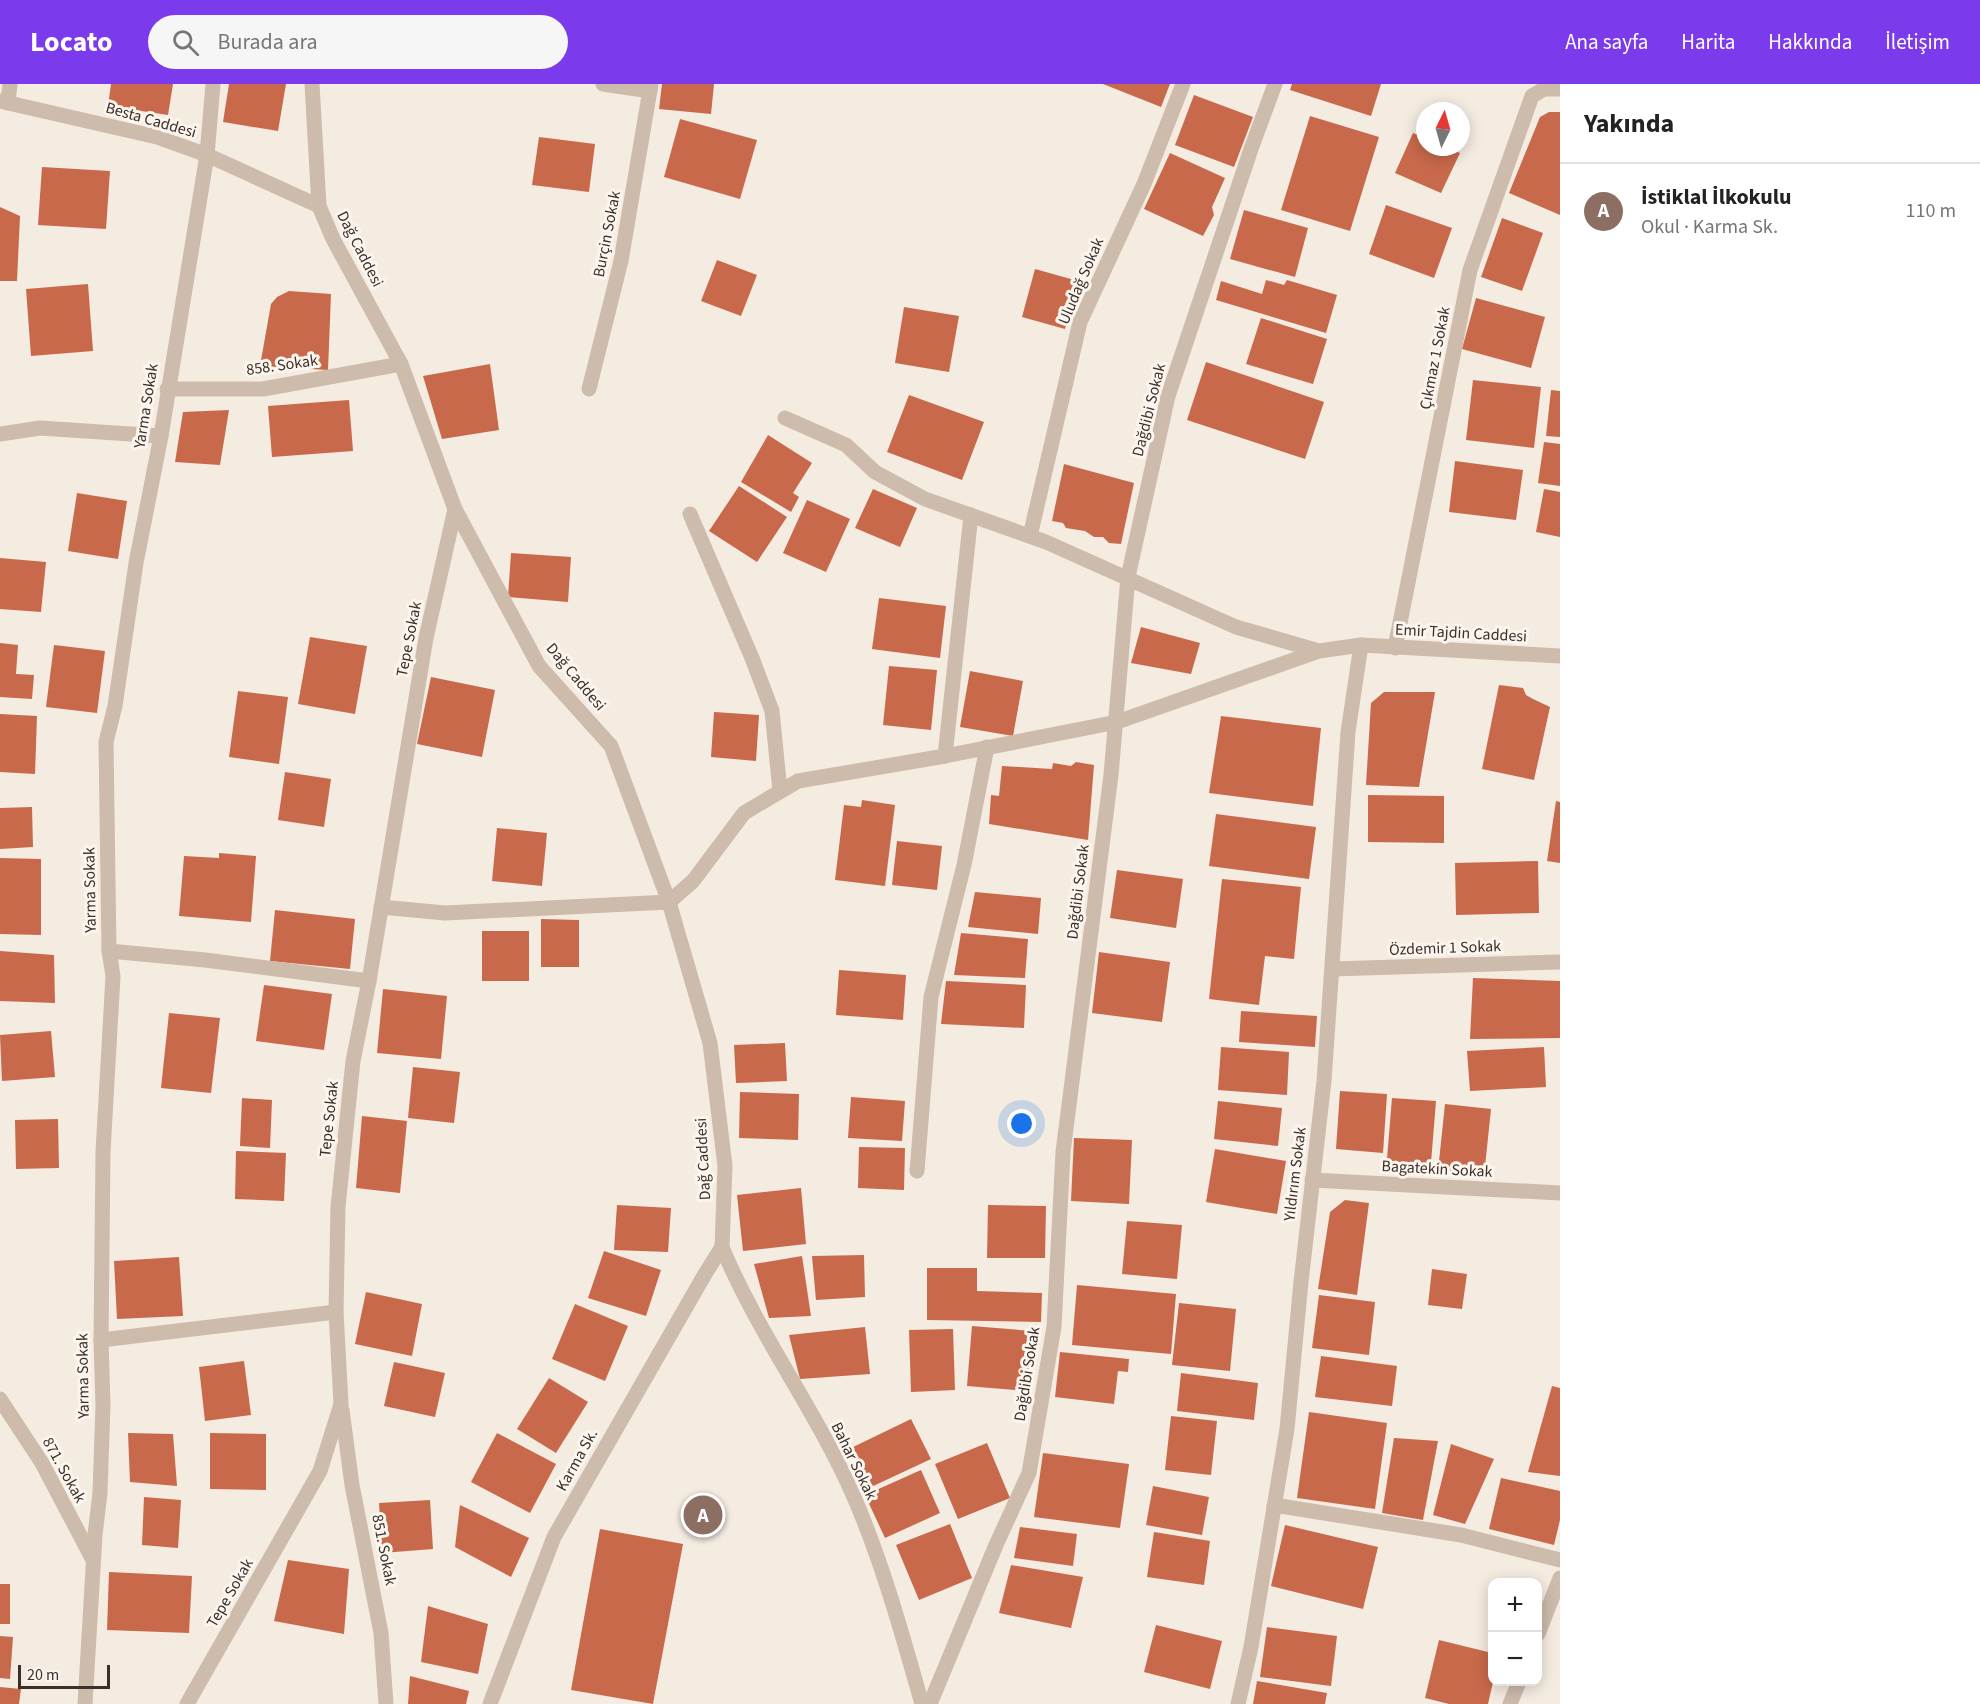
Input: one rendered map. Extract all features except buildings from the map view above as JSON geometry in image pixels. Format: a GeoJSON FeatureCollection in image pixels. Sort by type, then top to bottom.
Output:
{"type":"FeatureCollection","features":[{"type":"Feature","properties":{"kind":"street"},"geometry":{"type":"LineString","coordinates":[[4,101],[10,84]]}},
{"type":"Feature","properties":{"kind":"street","name":"Yarma Sokak"},"geometry":{"type":"LineString","coordinates":[[85,1704],[103,1405],[101,1340],[103,1152],[113,976],[109,951],[106,742],[115,705],[136,563],[161,436],[207,155],[213,84]]}},
{"type":"Feature","properties":{"kind":"street","name":"Dağ Caddesi"},"geometry":{"type":"LineString","coordinates":[[312,84],[319,206],[333,239],[401,364],[455,509],[539,666],[611,746],[669,902],[710,1043],[725,1166],[722,1247]]}},
{"type":"Feature","properties":{"kind":"street"},"geometry":{"type":"LineString","coordinates":[[603,84],[650,87]]}},
{"type":"Feature","properties":{"kind":"street","name":"Uludağ Sokak"},"geometry":{"type":"LineString","coordinates":[[1030,536],[1080,322],[1144,184],[1184,84]]}},
{"type":"Feature","properties":{"kind":"street","name":"Dağdibi Sokak"},"geometry":{"type":"LineString","coordinates":[[930,1704],[996,1545],[1029,1473],[1054,1326],[1063,1152],[1117,722],[1120,657],[1128,577],[1168,396],[1275,84]]}},
{"type":"Feature","properties":{"kind":"street","name":"Burçin Sokak"},"geometry":{"type":"LineString","coordinates":[[589,389],[621,261],[650,87]]}},
{"type":"Feature","properties":{"kind":"street","name":"Çıkmaz 1 Sokak"},"geometry":{"type":"LineString","coordinates":[[1395,648],[1470,270],[1532,96],[1544,89],[1560,89]]}},
{"type":"Feature","properties":{"kind":"street","name":"Besta Caddesi"},"geometry":{"type":"LineString","coordinates":[[4,101],[157,136],[207,155],[319,206]]}},
{"type":"Feature","properties":{"kind":"street","name":"858. Sokak"},"geometry":{"type":"LineString","coordinates":[[167,389],[263,388],[401,364]]}},
{"type":"Feature","properties":{"kind":"street"},"geometry":{"type":"LineString","coordinates":[[785,418],[846,445],[875,472],[925,499],[1030,536],[1128,577],[1236,627],[1319,651]]}},
{"type":"Feature","properties":{"kind":"street"},"geometry":{"type":"LineString","coordinates":[[0,434],[40,428],[161,436]]}},
{"type":"Feature","properties":{"kind":"street","name":"Tepe Sokak"},"geometry":{"type":"LineString","coordinates":[[187,1704],[320,1471],[341,1404],[336,1312],[338,1207],[353,1061],[369,981],[426,638],[455,509]]}},
{"type":"Feature","properties":{"kind":"street"},"geometry":{"type":"LineString","coordinates":[[690,514],[752,658],[772,711],[780,792]]}},
{"type":"Feature","properties":{"kind":"street"},"geometry":{"type":"LineString","coordinates":[[945,756],[971,515]]}},
{"type":"Feature","properties":{"kind":"street","name":"Emir Tajdin Caddesi"},"geometry":{"type":"LineString","coordinates":[[1319,651],[1361,645],[1560,656]]}},
{"type":"Feature","properties":{"kind":"street","name":"Yıldırım Sokak"},"geometry":{"type":"LineString","coordinates":[[1238,1704],[1251,1647],[1287,1430],[1324,1081],[1348,732],[1361,645]]}},
{"type":"Feature","properties":{"kind":"street"},"geometry":{"type":"LineString","coordinates":[[381,907],[445,914],[669,902],[693,881],[744,813],[798,781],[945,756],[1117,722],[1319,651]]}},
{"type":"Feature","properties":{"kind":"street"},"geometry":{"type":"LineString","coordinates":[[917,1171],[931,997],[964,865],[987,747]]}},
{"type":"Feature","properties":{"kind":"street"},"geometry":{"type":"LineString","coordinates":[[109,951],[205,960],[369,981]]}},
{"type":"Feature","properties":{"kind":"street","name":"Özdemir 1 Sokak"},"geometry":{"type":"LineString","coordinates":[[1332,969],[1560,962]]}},
{"type":"Feature","properties":{"kind":"street","name":"Bagatekin Sokak"},"geometry":{"type":"LineString","coordinates":[[1312,1180],[1560,1193]]}},
{"type":"Feature","properties":{"kind":"street","name":"Karma Sk."},"geometry":{"type":"LineString","coordinates":[[495,1703],[554,1537],[722,1247]]}},
{"type":"Feature","properties":{"kind":"street","name":"Bahar Sokak"},"geometry":{"type":"LineString","coordinates":[[722,1247],[736,1281],[812,1416],[853,1496],[891,1594],[922,1704]]}},
{"type":"Feature","properties":{"kind":"street"},"geometry":{"type":"LineString","coordinates":[[101,1340],[336,1312]]}},
{"type":"Feature","properties":{"kind":"street","name":"871. Sokak"},"geometry":{"type":"LineString","coordinates":[[0,1399],[42,1463],[93,1561]]}},
{"type":"Feature","properties":{"kind":"street","name":"851. Sokak"},"geometry":{"type":"LineString","coordinates":[[341,1404],[352,1485],[381,1633],[386,1704]]}},
{"type":"Feature","properties":{"kind":"street"},"geometry":{"type":"LineString","coordinates":[[1274,1505],[1461,1534],[1560,1560]]}},
{"type":"Feature","properties":{"kind":"street"},"geometry":{"type":"LineString","coordinates":[[1539,1632],[1560,1578]]}},
{"type":"Feature","properties":{"kind":"street"},"geometry":{"type":"LineString","coordinates":[[1510,1704],[1517,1686]]}},
{"type":"Feature","properties":{"kind":"place","name":"İstiklal İlkokulu"},"geometry":{"type":"Point","coordinates":[703,1515]}}]}
